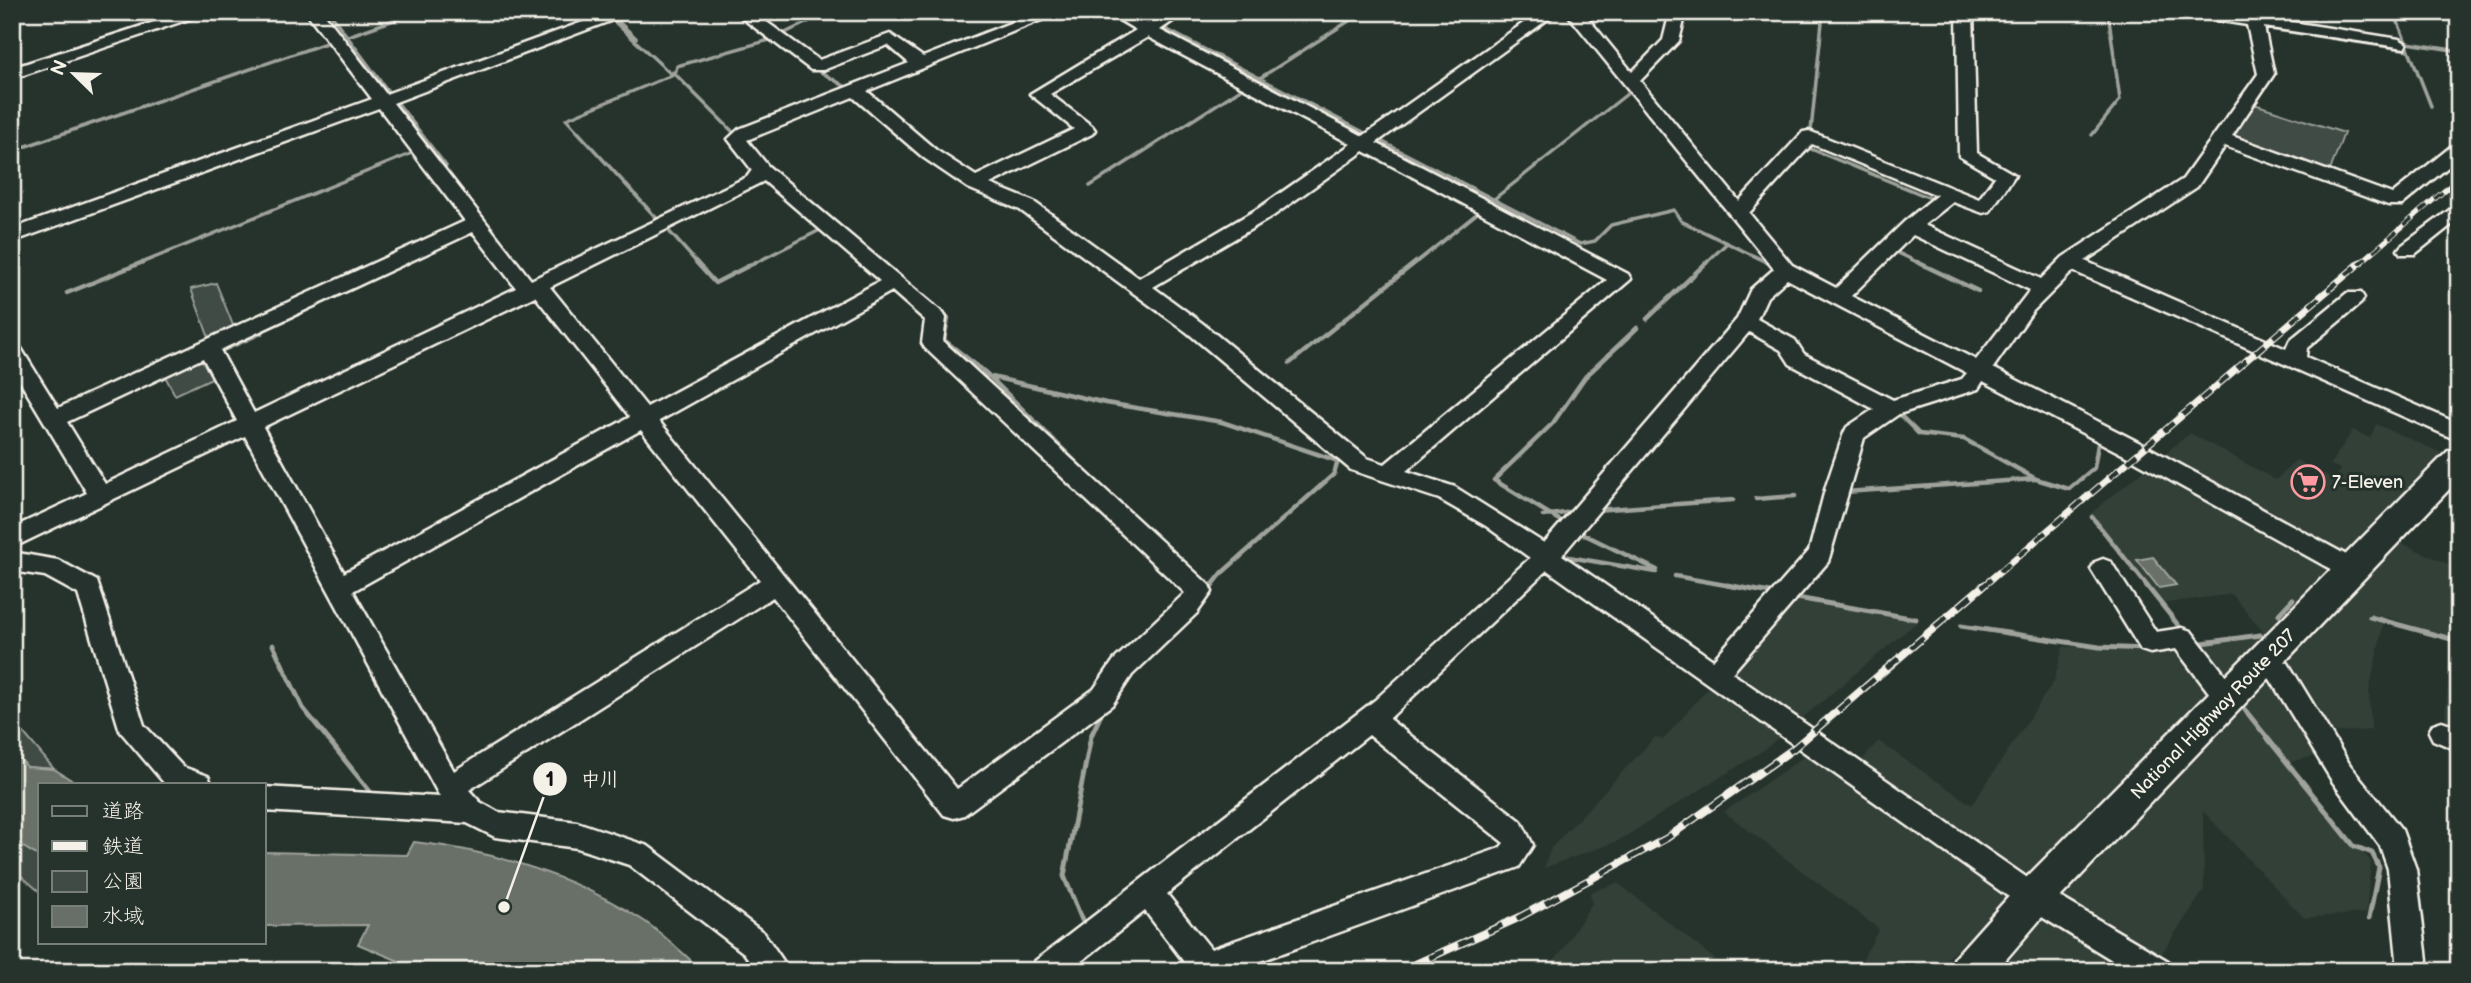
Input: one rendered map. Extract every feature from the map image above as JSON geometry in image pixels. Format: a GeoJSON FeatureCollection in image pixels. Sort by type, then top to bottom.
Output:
{"type":"FeatureCollection","features":[{"type":"Feature","properties":{"kind":"highway","name":"National Highway Route 207"},"geometry":{"type":"LineString","coordinates":[[1969,971],[2035,896],[2459,458]]}},
{"type":"Feature","properties":{"kind":"street"},"geometry":{"type":"LineString","coordinates":[[12,74],[202,12]]}},
{"type":"Feature","properties":{"kind":"street"},"geometry":{"type":"LineString","coordinates":[[314,12],[477,223],[643,419],[954,806],[1103,697],[1114,673],[1187,609],[1200,592],[932,343],[936,318],[762,170],[737,139],[745,133],[1053,12]]}},
{"type":"Feature","properties":{"kind":"street"},"geometry":{"type":"LineString","coordinates":[[742,12],[817,66],[890,38],[920,63]]}},
{"type":"Feature","properties":{"kind":"street"},"geometry":{"type":"LineString","coordinates":[[1114,12],[1153,26],[1370,138],[1621,279],[1390,473]]}},
{"type":"Feature","properties":{"kind":"street"},"geometry":{"type":"LineString","coordinates":[[975,184],[1086,130],[1038,93],[1178,12]]}},
{"type":"Feature","properties":{"kind":"street"},"geometry":{"type":"LineString","coordinates":[[1138,287],[1266,212],[1550,12]]}},
{"type":"Feature","properties":{"kind":"street"},"geometry":{"type":"LineString","coordinates":[[1574,12],[1785,270],[1980,370],[2353,570]]}},
{"type":"Feature","properties":{"kind":"street"},"geometry":{"type":"LineString","coordinates":[[1628,79],[1638,76],[1671,41],[1678,12]]}},
{"type":"Feature","properties":{"kind":"street"},"geometry":{"type":"LineString","coordinates":[[1739,213],[1809,136],[1983,206],[2006,175],[1968,156],[1965,12]]}},
{"type":"Feature","properties":{"kind":"street"},"geometry":{"type":"LineString","coordinates":[[2197,12],[2253,17],[2399,44]]}},
{"type":"Feature","properties":{"kind":"street"},"geometry":{"type":"LineString","coordinates":[[12,236],[617,16]]}},
{"type":"Feature","properties":{"kind":"street"},"geometry":{"type":"LineString","coordinates":[[1716,674],[1820,555],[1837,486],[1855,433],[1891,408],[1970,384],[2025,307],[2070,262],[2190,183],[2266,74],[2253,17]]}},
{"type":"Feature","properties":{"kind":"street"},"geometry":{"type":"LineString","coordinates":[[855,89],[930,155],[975,184],[1027,206],[1195,328],[1359,464],[1447,494],[1494,520],[2005,878],[2158,971]]}},
{"type":"Feature","properties":{"kind":"street"},"geometry":{"type":"LineString","coordinates":[[2221,138],[2395,201],[2459,149]]}},
{"type":"Feature","properties":{"kind":"street"},"geometry":{"type":"LineString","coordinates":[[12,539],[754,181],[762,170]]}},
{"type":"Feature","properties":{"kind":"street"},"geometry":{"type":"LineString","coordinates":[[1838,297],[1911,226],[1952,192]]}},
{"type":"Feature","properties":{"kind":"street"},"geometry":{"type":"LineString","coordinates":[[2408,250],[2455,217]]}},
{"type":"Feature","properties":{"kind":"street"},"geometry":{"type":"LineString","coordinates":[[54,419],[206,346],[477,223]]}},
{"type":"Feature","properties":{"kind":"street"},"geometry":{"type":"LineString","coordinates":[[1911,226],[2044,289]]}},
{"type":"Feature","properties":{"kind":"street"},"geometry":{"type":"LineString","coordinates":[[2070,262],[2459,432]]}},
{"type":"Feature","properties":{"kind":"street"},"geometry":{"type":"LineString","coordinates":[[1045,971],[1370,720],[1546,557],[1746,322],[1758,294],[1785,270]]}},
{"type":"Feature","properties":{"kind":"street"},"geometry":{"type":"LineString","coordinates":[[339,587],[893,282]]}},
{"type":"Feature","properties":{"kind":"street"},"geometry":{"type":"LineString","coordinates":[[2295,361],[2297,345],[2354,298]]}},
{"type":"Feature","properties":{"kind":"street"},"geometry":{"type":"LineString","coordinates":[[1746,322],[1788,345],[1797,359],[1891,408]]}},
{"type":"Feature","properties":{"kind":"street"},"geometry":{"type":"LineString","coordinates":[[206,346],[449,788],[470,811],[495,824],[577,835],[638,855],[754,943],[775,971]]}},
{"type":"Feature","properties":{"kind":"street"},"geometry":{"type":"LineString","coordinates":[[12,350],[101,497]]}},
{"type":"Feature","properties":{"kind":"street"},"geometry":{"type":"LineString","coordinates":[[12,548],[55,525],[60,516]]}},
{"type":"Feature","properties":{"kind":"street"},"geometry":{"type":"LineString","coordinates":[[12,561],[50,566],[88,588],[133,730],[174,776],[193,783]]}},
{"type":"Feature","properties":{"kind":"street"},"geometry":{"type":"LineString","coordinates":[[2103,569],[2150,643],[2182,638],[2228,698]]}},
{"type":"Feature","properties":{"kind":"street"},"geometry":{"type":"LineString","coordinates":[[449,788],[775,583]]}},
{"type":"Feature","properties":{"kind":"street"},"geometry":{"type":"LineString","coordinates":[[2265,661],[2279,671],[2341,773],[2392,839],[2402,869],[2412,960],[2407,971]]}},
{"type":"Feature","properties":{"kind":"street"},"geometry":{"type":"LineString","coordinates":[[1147,891],[1202,961],[1212,964],[1508,858],[1519,845],[1511,830],[1370,720]]}},
{"type":"Feature","properties":{"kind":"street"},"geometry":{"type":"LineString","coordinates":[[266,799],[470,811]]}},
{"type":"Feature","properties":{"kind":"shaded area"},"geometry":{"type":"Polygon","coordinates":[[[2376,424],[2446,455],[2264,633],[2232,594],[2160,604],[2089,515],[2190,433],[2276,480],[2296,460],[2334,479],[2341,470],[2330,464],[2353,430],[2370,438],[2376,424]]]}},
{"type":"Feature","properties":{"kind":"shaded area"},"geometry":{"type":"Polygon","coordinates":[[[2399,542],[2459,569],[2459,735],[2444,728],[2452,637],[2385,617],[2369,692],[2371,730],[2326,733],[2333,752],[2290,762],[2371,862],[2366,913],[2304,918],[2203,811],[2204,890],[2150,971],[2001,971],[2068,886],[2399,542]]]}},
{"type":"Feature","properties":{"kind":"shaded area"},"geometry":{"type":"Polygon","coordinates":[[[1787,596],[1917,622],[1764,750],[1618,841],[1544,868],[1551,848],[1655,737],[1663,740],[1787,596]]]}},
{"type":"Feature","properties":{"kind":"shaded area"},"geometry":{"type":"Polygon","coordinates":[[[2264,633],[2230,675],[1935,971],[1856,971],[1879,929],[1724,812],[1825,742],[1859,764],[1878,741],[1972,805],[2054,681],[2063,647],[2098,645],[2152,648],[2264,633]]]}},
{"type":"Feature","properties":{"kind":"shaded area"},"geometry":{"type":"Polygon","coordinates":[[[1618,883],[1730,971],[1544,971],[1562,951],[1592,903],[1590,892],[1618,883]]]}},
{"type":"Feature","properties":{"kind":"green space"},"geometry":{"type":"Polygon","coordinates":[[[2251,103],[2344,133],[2328,176],[2227,139],[2251,103]]]}},
{"type":"Feature","properties":{"kind":"green space"},"geometry":{"type":"Polygon","coordinates":[[[216,283],[235,330],[257,321],[262,334],[206,359],[216,376],[175,395],[159,365],[210,341],[191,289],[216,283]]]}},
{"type":"Feature","properties":{"kind":"green space"},"geometry":{"type":"Polygon","coordinates":[[[12,719],[54,769],[27,767],[12,750],[12,719]]]}},
{"type":"Feature","properties":{"kind":"green space"},"geometry":{"type":"Polygon","coordinates":[[[12,840],[38,856],[38,890],[12,868],[12,840]]]}},
{"type":"Feature","properties":{"kind":"water"},"geometry":{"type":"Polygon","coordinates":[[[2153,557],[2176,585],[2159,588],[2137,560],[2153,557]]]}},
{"type":"Feature","properties":{"kind":"water"},"geometry":{"type":"Polygon","coordinates":[[[12,750],[27,767],[54,769],[76,783],[38,783],[38,856],[12,840],[12,750]]]}},
{"type":"Feature","properties":{"kind":"water"},"geometry":{"type":"Polygon","coordinates":[[[414,842],[444,846],[503,859],[560,878],[615,904],[649,925],[703,971],[423,971],[358,944],[368,925],[266,926],[266,852],[407,855],[414,842]]]}},
{"type":"Feature","properties":{"kind":"waterway"},"geometry":{"type":"LineString","coordinates":[[329,12],[390,94]]}},
{"type":"Feature","properties":{"kind":"waterway"},"geometry":{"type":"LineString","coordinates":[[348,36],[417,12]]}},
{"type":"Feature","properties":{"kind":"waterway"},"geometry":{"type":"LineString","coordinates":[[604,12],[672,75],[566,119],[660,222]]}},
{"type":"Feature","properties":{"kind":"waterway"},"geometry":{"type":"LineString","coordinates":[[608,12],[636,38]]}},
{"type":"Feature","properties":{"kind":"waterway"},"geometry":{"type":"LineString","coordinates":[[783,34],[828,12]]}},
{"type":"Feature","properties":{"kind":"waterway"},"geometry":{"type":"LineString","coordinates":[[1133,12],[1369,135]]}},
{"type":"Feature","properties":{"kind":"waterway"},"geometry":{"type":"LineString","coordinates":[[1260,78],[1363,12]]}},
{"type":"Feature","properties":{"kind":"waterway"},"geometry":{"type":"LineString","coordinates":[[1807,136],[1811,131],[1823,12]]}},
{"type":"Feature","properties":{"kind":"waterway"},"geometry":{"type":"LineString","coordinates":[[2092,135],[2120,100],[2108,12]]}},
{"type":"Feature","properties":{"kind":"waterway"},"geometry":{"type":"LineString","coordinates":[[2166,12],[2241,24]]}},
{"type":"Feature","properties":{"kind":"waterway"},"geometry":{"type":"LineString","coordinates":[[2394,12],[2406,43]]}},
{"type":"Feature","properties":{"kind":"waterway"},"geometry":{"type":"LineString","coordinates":[[2263,28],[2409,50]]}},
{"type":"Feature","properties":{"kind":"waterway"},"geometry":{"type":"LineString","coordinates":[[675,74],[677,66],[773,39]]}},
{"type":"Feature","properties":{"kind":"waterway"},"geometry":{"type":"LineString","coordinates":[[2401,42],[2406,43]]}},
{"type":"Feature","properties":{"kind":"waterway"},"geometry":{"type":"LineString","coordinates":[[12,151],[326,43]]}},
{"type":"Feature","properties":{"kind":"waterway"},"geometry":{"type":"LineString","coordinates":[[2406,43],[2459,51]]}},
{"type":"Feature","properties":{"kind":"waterway"},"geometry":{"type":"LineString","coordinates":[[2406,43],[2409,50]]}},
{"type":"Feature","properties":{"kind":"waterway"},"geometry":{"type":"LineString","coordinates":[[2409,50],[2431,106]]}},
{"type":"Feature","properties":{"kind":"waterway"},"geometry":{"type":"LineString","coordinates":[[814,68],[846,87]]}},
{"type":"Feature","properties":{"kind":"waterway"},"geometry":{"type":"LineString","coordinates":[[675,74],[732,131]]}},
{"type":"Feature","properties":{"kind":"waterway"},"geometry":{"type":"LineString","coordinates":[[1090,186],[1244,87]]}},
{"type":"Feature","properties":{"kind":"waterway"},"geometry":{"type":"LineString","coordinates":[[1494,199],[1627,94]]}},
{"type":"Feature","properties":{"kind":"waterway"},"geometry":{"type":"LineString","coordinates":[[396,101],[446,166]]}},
{"type":"Feature","properties":{"kind":"waterway"},"geometry":{"type":"LineString","coordinates":[[1377,139],[1580,244],[1595,241],[1611,225],[1674,210],[1681,221],[1771,264]]}},
{"type":"Feature","properties":{"kind":"waterway"},"geometry":{"type":"LineString","coordinates":[[1806,147],[1935,200]]}},
{"type":"Feature","properties":{"kind":"waterway"},"geometry":{"type":"LineString","coordinates":[[139,264],[415,152]]}},
{"type":"Feature","properties":{"kind":"waterway"},"geometry":{"type":"LineString","coordinates":[[1414,264],[1480,211]]}},
{"type":"Feature","properties":{"kind":"waterway"},"geometry":{"type":"LineString","coordinates":[[753,264],[824,228]]}},
{"type":"Feature","properties":{"kind":"waterway"},"geometry":{"type":"LineString","coordinates":[[667,229],[698,264]]}},
{"type":"Feature","properties":{"kind":"waterway"},"geometry":{"type":"LineString","coordinates":[[1705,264],[1727,243]]}},
{"type":"Feature","properties":{"kind":"waterway"},"geometry":{"type":"LineString","coordinates":[[1892,250],[1921,264]]}},
{"type":"Feature","properties":{"kind":"waterway"},"geometry":{"type":"LineString","coordinates":[[67,293],[143,262]]}},
{"type":"Feature","properties":{"kind":"waterway"},"geometry":{"type":"LineString","coordinates":[[696,262],[715,283],[756,262]]}},
{"type":"Feature","properties":{"kind":"waterway"},"geometry":{"type":"LineString","coordinates":[[1290,363],[1416,262]]}},
{"type":"Feature","properties":{"kind":"waterway"},"geometry":{"type":"LineString","coordinates":[[1647,319],[1707,262]]}},
{"type":"Feature","properties":{"kind":"waterway"},"geometry":{"type":"LineString","coordinates":[[1767,262],[1771,264]]}},
{"type":"Feature","properties":{"kind":"waterway"},"geometry":{"type":"LineString","coordinates":[[1917,262],[1978,291]]}},
{"type":"Feature","properties":{"kind":"waterway"},"geometry":{"type":"LineString","coordinates":[[942,313],[948,318],[944,340],[989,376]]}},
{"type":"Feature","properties":{"kind":"waterway"},"geometry":{"type":"LineString","coordinates":[[1551,515],[1494,480],[1553,423],[1585,377],[1637,328]]}},
{"type":"Feature","properties":{"kind":"waterway"},"geometry":{"type":"LineString","coordinates":[[979,374],[989,376]]}},
{"type":"Feature","properties":{"kind":"waterway"},"geometry":{"type":"LineString","coordinates":[[989,376],[1106,403],[1222,422],[1338,461]]}},
{"type":"Feature","properties":{"kind":"waterway"},"geometry":{"type":"LineString","coordinates":[[989,376],[1097,483]]}},
{"type":"Feature","properties":{"kind":"waterway"},"geometry":{"type":"LineString","coordinates":[[1897,412],[1919,434],[1964,439],[2036,479],[2069,489],[2094,468],[2099,438]]}},
{"type":"Feature","properties":{"kind":"waterway"},"geometry":{"type":"LineString","coordinates":[[1338,461],[1340,454]]}},
{"type":"Feature","properties":{"kind":"waterway"},"geometry":{"type":"LineString","coordinates":[[1211,587],[1223,572],[1334,474],[1338,461]]}},
{"type":"Feature","properties":{"kind":"waterway"},"geometry":{"type":"LineString","coordinates":[[1845,492],[2035,479]]}},
{"type":"Feature","properties":{"kind":"waterway"},"geometry":{"type":"LineString","coordinates":[[1756,499],[1795,496]]}},
{"type":"Feature","properties":{"kind":"waterway"},"geometry":{"type":"LineString","coordinates":[[1595,510],[1733,500]]}},
{"type":"Feature","properties":{"kind":"waterway"},"geometry":{"type":"LineString","coordinates":[[1551,515],[1572,512]]}},
{"type":"Feature","properties":{"kind":"waterway"},"geometry":{"type":"LineString","coordinates":[[1543,516],[1551,515]]}},
{"type":"Feature","properties":{"kind":"waterway"},"geometry":{"type":"LineString","coordinates":[[1551,515],[1564,523]]}},
{"type":"Feature","properties":{"kind":"waterway"},"geometry":{"type":"LineString","coordinates":[[2092,517],[2148,587]]}},
{"type":"Feature","properties":{"kind":"waterway"},"geometry":{"type":"LineString","coordinates":[[1577,531],[1657,570]]}},
{"type":"Feature","properties":{"kind":"waterway"},"geometry":{"type":"LineString","coordinates":[[1563,556],[1656,572]]}},
{"type":"Feature","properties":{"kind":"waterway"},"geometry":{"type":"LineString","coordinates":[[1675,576],[1737,587]]}},
{"type":"Feature","properties":{"kind":"waterway"},"geometry":{"type":"LineString","coordinates":[[1207,592],[1212,585]]}},
{"type":"Feature","properties":{"kind":"waterway"},"geometry":{"type":"LineString","coordinates":[[1727,585],[1776,594]]}},
{"type":"Feature","properties":{"kind":"waterway"},"geometry":{"type":"LineString","coordinates":[[2146,585],[2182,630]]}},
{"type":"Feature","properties":{"kind":"waterway"},"geometry":{"type":"LineString","coordinates":[[1797,598],[1916,619]]}},
{"type":"Feature","properties":{"kind":"waterway"},"geometry":{"type":"LineString","coordinates":[[2279,614],[2293,599]]}},
{"type":"Feature","properties":{"kind":"waterway"},"geometry":{"type":"LineString","coordinates":[[2370,617],[2455,640]]}},
{"type":"Feature","properties":{"kind":"waterway"},"geometry":{"type":"LineString","coordinates":[[1961,626],[2099,647],[2145,649]]}},
{"type":"Feature","properties":{"kind":"waterway"},"geometry":{"type":"LineString","coordinates":[[2195,644],[2260,635]]}},
{"type":"Feature","properties":{"kind":"waterway"},"geometry":{"type":"LineString","coordinates":[[273,645],[303,708],[372,794],[376,794]]}},
{"type":"Feature","properties":{"kind":"waterway"},"geometry":{"type":"LineString","coordinates":[[1082,920],[1064,876],[1091,736],[1105,706]]}},
{"type":"Feature","properties":{"kind":"waterway"},"geometry":{"type":"LineString","coordinates":[[2245,710],[2354,846],[2372,853],[2379,867],[2369,918]]}},
{"type":"Feature","properties":{"kind":"railway"},"geometry":{"type":"LineString","coordinates":[[2359,264],[2459,178]]}},
{"type":"Feature","properties":{"kind":"railway"},"geometry":{"type":"LineString","coordinates":[[1982,587],[2361,262]]}},
{"type":"Feature","properties":{"kind":"railway"},"geometry":{"type":"LineString","coordinates":[[1400,971],[1518,918],[1667,838],[1793,749],[1984,585]]}},
{"type":"Feature","properties":{"kind":"place","name":"7-Eleven"},"geometry":{"type":"Point","coordinates":[2308,482]}},
{"type":"Feature","properties":{"kind":"place","name":"中川"},"geometry":{"type":"Point","coordinates":[504,907]}}]}
